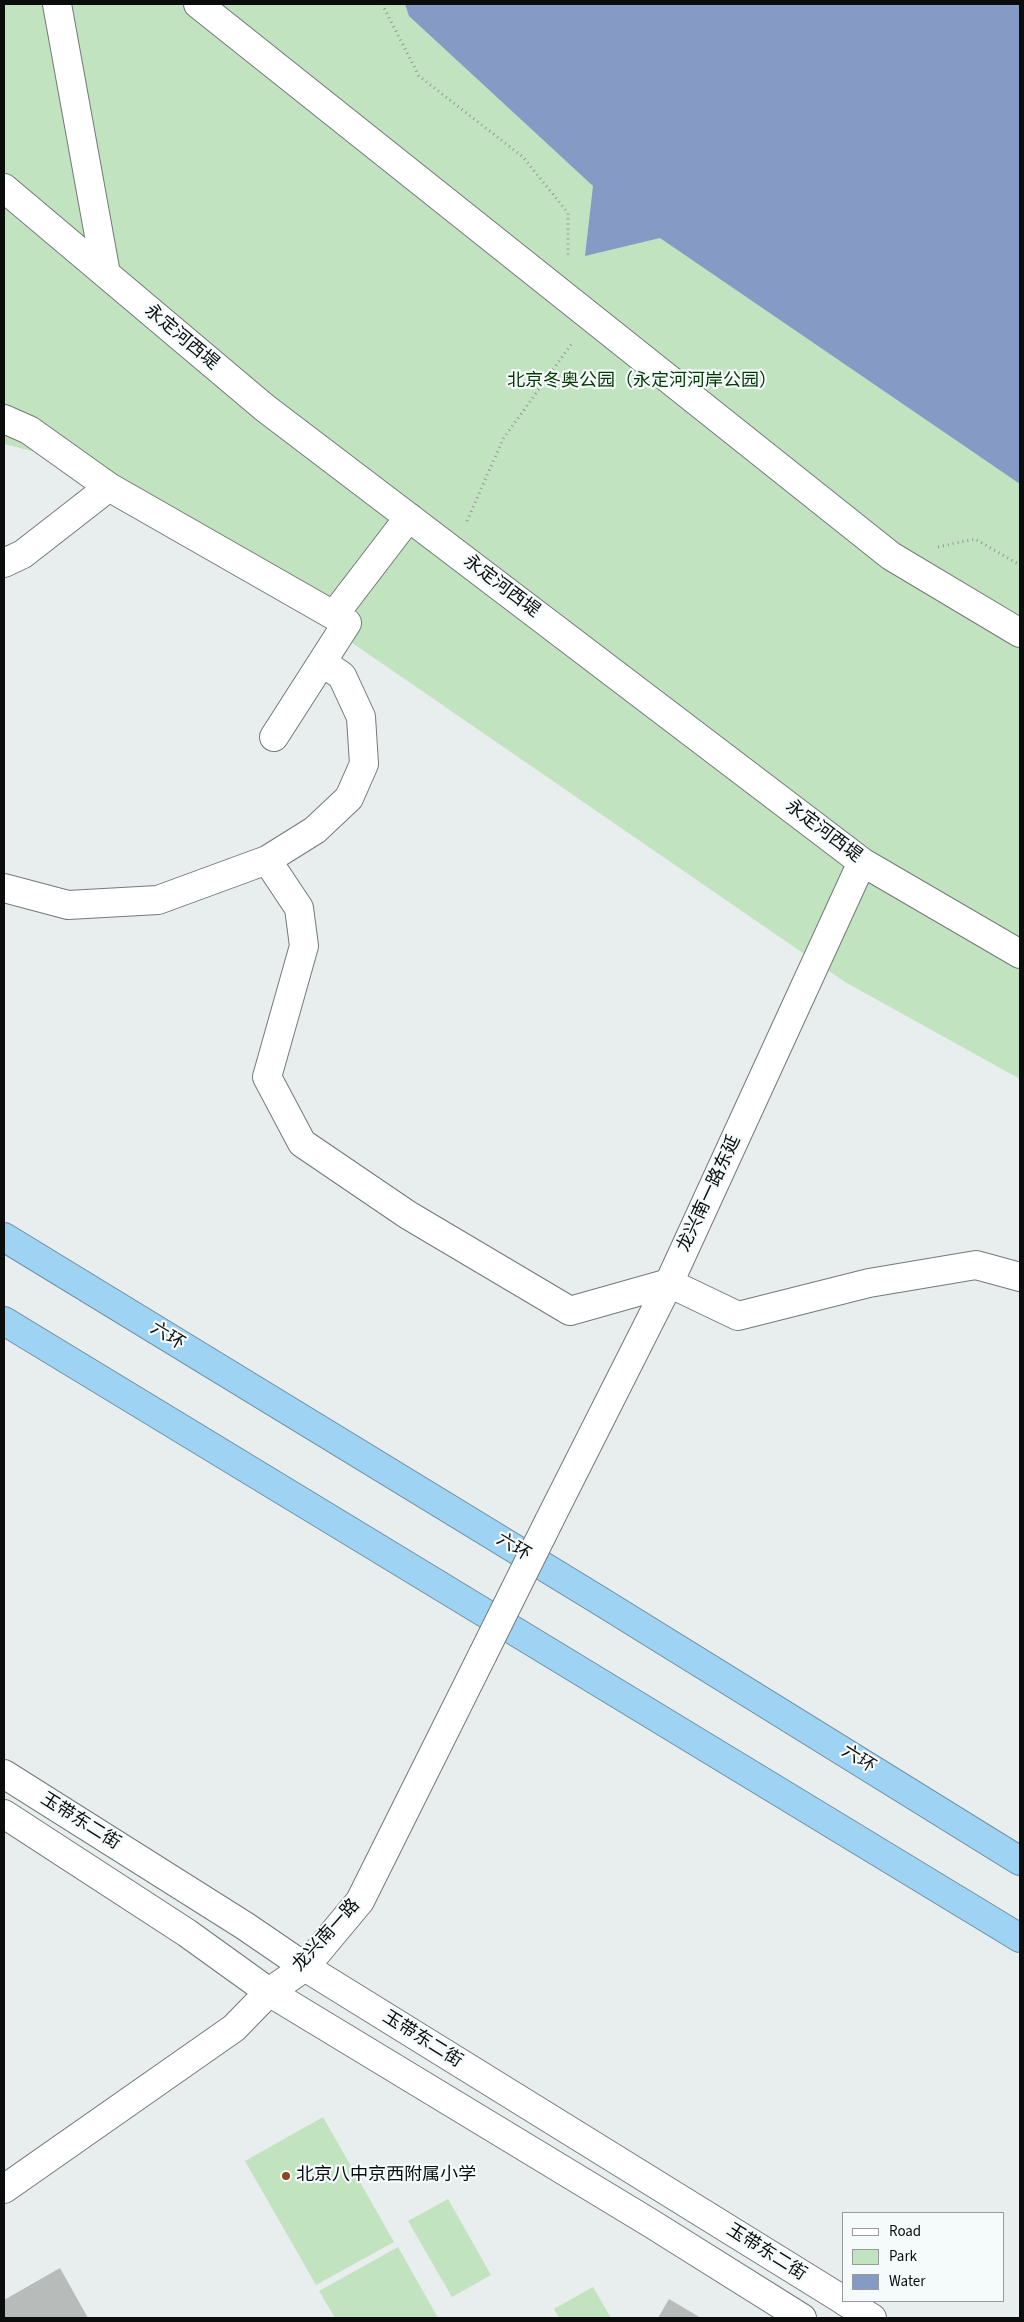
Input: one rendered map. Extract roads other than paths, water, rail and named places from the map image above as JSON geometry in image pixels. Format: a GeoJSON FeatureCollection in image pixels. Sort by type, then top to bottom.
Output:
{"type":"FeatureCollection","features":[{"type":"Feature","properties":{"kind":"highway","name":"六环"},"geometry":{"type":"LineString","coordinates":[[4,1237],[606,1604],[1020,1861]]}},
{"type":"Feature","properties":{"kind":"highway"},"geometry":{"type":"LineString","coordinates":[[4,1321],[1020,1938]]}},
{"type":"Feature","properties":{"kind":"street"},"geometry":{"type":"LineString","coordinates":[[57,4],[106,274]]}},
{"type":"Feature","properties":{"kind":"street"},"geometry":{"type":"LineString","coordinates":[[198,4],[891,556],[1019,638]]}},
{"type":"Feature","properties":{"kind":"street","name":"永定河西堤"},"geometry":{"type":"LineString","coordinates":[[4,188],[265,408],[862,862],[1020,954]]}},
{"type":"Feature","properties":{"kind":"street"},"geometry":{"type":"LineString","coordinates":[[4,419],[30,430],[108,487],[347,623],[274,737]]}},
{"type":"Feature","properties":{"kind":"street"},"geometry":{"type":"LineString","coordinates":[[4,563],[23,554],[108,487]]}},
{"type":"Feature","properties":{"kind":"street"},"geometry":{"type":"LineString","coordinates":[[334,616],[409,517]]}},
{"type":"Feature","properties":{"kind":"street"},"geometry":{"type":"LineString","coordinates":[[4,888],[68,905],[158,900],[267,860],[315,830],[348,798],[364,764],[361,717],[342,676],[322,662]]}},
{"type":"Feature","properties":{"kind":"street"},"geometry":{"type":"LineString","coordinates":[[267,860],[299,908],[304,946],[267,1077],[302,1143],[408,1215],[570,1310],[669,1283],[738,1316],[869,1283],[976,1265],[1020,1277]]}},
{"type":"Feature","properties":{"kind":"street","name":"龙兴南一路东延"},"geometry":{"type":"LineString","coordinates":[[549,1521],[669,1283],[862,862]]}},
{"type":"Feature","properties":{"kind":"street","name":"龙兴南一路"},"geometry":{"type":"LineString","coordinates":[[4,2189],[234,2028],[269,1992],[305,1967],[360,1901],[549,1521]]}},
{"type":"Feature","properties":{"kind":"street","name":"玉带东二街"},"geometry":{"type":"LineString","coordinates":[[4,1774],[245,1926],[305,1967],[842,2299]]}},
{"type":"Feature","properties":{"kind":"street","name":"玉带东二街"},"geometry":{"type":"LineString","coordinates":[[4,1814],[187,1933],[269,1992],[652,2224],[802,2318]]}},
{"type":"Feature","properties":{"kind":"street","name":"玉带东二街"},"geometry":{"type":"LineString","coordinates":[[846,2302],[872,2318]]}},
{"type":"Feature","properties":{"kind":"water"},"geometry":{"type":"Polygon","coordinates":[[[405,4],[1020,4],[1020,484],[660,238],[585,256],[593,186],[409,16],[405,4]]]}},
{"type":"Feature","properties":{"kind":"place","name":"北京八中京西附属小学"},"geometry":{"type":"Point","coordinates":[286,2176]}},
{"type":"Feature","properties":{"kind":"park label","name":"北京冬奥公园（永定河河岸公园）"},"geometry":{"type":"Point","coordinates":[642,382]}}]}
